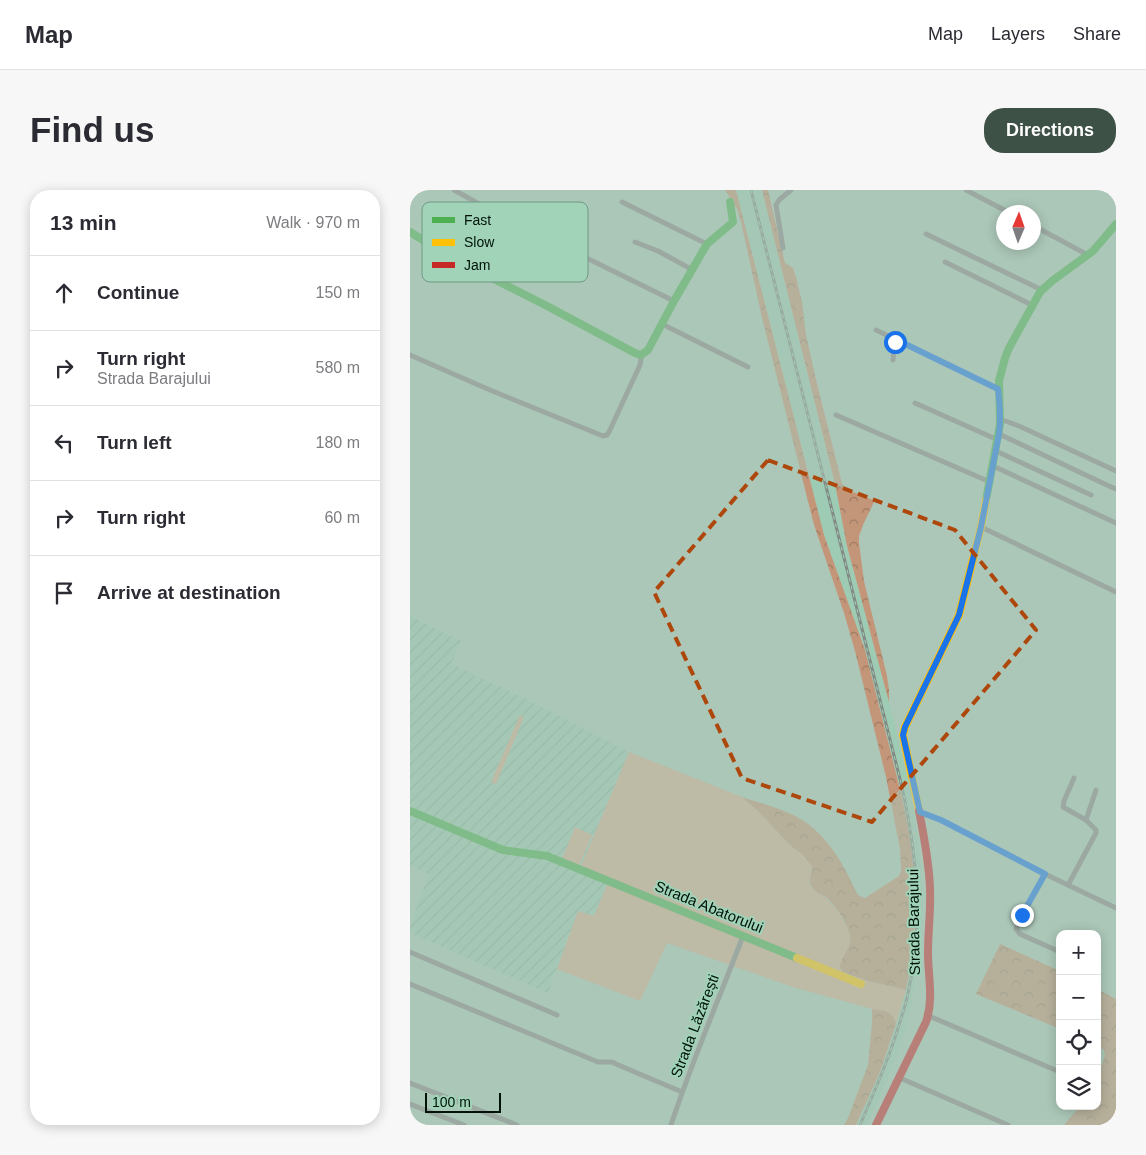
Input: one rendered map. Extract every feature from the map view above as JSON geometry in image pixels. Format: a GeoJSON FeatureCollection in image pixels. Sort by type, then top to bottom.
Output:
{"type":"FeatureCollection","features":[{"type":"Feature","properties":{"kind":"street"},"geometry":{"type":"LineString","coordinates":[[454,190],[476,202]]}},
{"type":"Feature","properties":{"kind":"street"},"geometry":{"type":"LineString","coordinates":[[783,248],[776,205],[791,190]]}},
{"type":"Feature","properties":{"kind":"street"},"geometry":{"type":"LineString","coordinates":[[966,190],[996,206]]}},
{"type":"Feature","properties":{"kind":"street"},"geometry":{"type":"LineString","coordinates":[[622,202],[706,244]]}},
{"type":"Feature","properties":{"kind":"street"},"geometry":{"type":"LineString","coordinates":[[500,282],[635,354],[641,355],[648,350],[706,244],[733,222],[730,202]]}},
{"type":"Feature","properties":{"kind":"street","name":"Strada Barajului"},"geometry":{"type":"LineString","coordinates":[[876,1125],[929,1016],[930,885],[926,843],[903,735],[905,727],[959,615],[981,527],[996,451],[1000,419],[998,389],[1005,358],[1016,334],[1042,290],[1088,255],[1116,224]]}},
{"type":"Feature","properties":{"kind":"street"},"geometry":{"type":"LineString","coordinates":[[1041,230],[1088,255]]}},
{"type":"Feature","properties":{"kind":"street"},"geometry":{"type":"LineString","coordinates":[[410,232],[422,240]]}},
{"type":"Feature","properties":{"kind":"street"},"geometry":{"type":"LineString","coordinates":[[926,234],[1042,290]]}},
{"type":"Feature","properties":{"kind":"street"},"geometry":{"type":"LineString","coordinates":[[635,242],[658,251],[692,269]]}},
{"type":"Feature","properties":{"kind":"street"},"geometry":{"type":"LineString","coordinates":[[588,259],[674,301]]}},
{"type":"Feature","properties":{"kind":"street"},"geometry":{"type":"LineString","coordinates":[[945,262],[1032,305]]}},
{"type":"Feature","properties":{"kind":"street"},"geometry":{"type":"LineString","coordinates":[[662,324],[748,367]]}},
{"type":"Feature","properties":{"kind":"street"},"geometry":{"type":"LineString","coordinates":[[876,330],[998,389]]}},
{"type":"Feature","properties":{"kind":"street"},"geometry":{"type":"LineString","coordinates":[[892,360],[897,340]]}},
{"type":"Feature","properties":{"kind":"street"},"geometry":{"type":"LineString","coordinates":[[410,356],[603,436],[609,432],[640,365],[641,355]]}},
{"type":"Feature","properties":{"kind":"street"},"geometry":{"type":"LineString","coordinates":[[915,403],[1116,489]]}},
{"type":"Feature","properties":{"kind":"street"},"geometry":{"type":"LineString","coordinates":[[836,416],[990,482]]}},
{"type":"Feature","properties":{"kind":"street"},"geometry":{"type":"LineString","coordinates":[[1000,419],[1116,470]]}},
{"type":"Feature","properties":{"kind":"street"},"geometry":{"type":"LineString","coordinates":[[996,451],[1091,495]]}},
{"type":"Feature","properties":{"kind":"street"},"geometry":{"type":"LineString","coordinates":[[993,466],[1116,523]]}},
{"type":"Feature","properties":{"kind":"street"},"geometry":{"type":"LineString","coordinates":[[981,527],[1116,592]]}},
{"type":"Feature","properties":{"kind":"street"},"geometry":{"type":"LineString","coordinates":[[1068,885],[1096,832],[1086,820],[1063,807],[1074,778]]}},
{"type":"Feature","properties":{"kind":"street"},"geometry":{"type":"LineString","coordinates":[[1086,820],[1096,790]]}},
{"type":"Feature","properties":{"kind":"street","name":"Strada Abatorului"},"geometry":{"type":"LineString","coordinates":[[410,811],[503,850],[547,856],[861,984]]}},
{"type":"Feature","properties":{"kind":"street"},"geometry":{"type":"LineString","coordinates":[[920,812],[941,820],[1045,874],[1116,908]]}},
{"type":"Feature","properties":{"kind":"street"},"geometry":{"type":"LineString","coordinates":[[1045,874],[1016,929],[1020,934],[1056,950]]}},
{"type":"Feature","properties":{"kind":"street","name":"Strada Lăzărești"},"geometry":{"type":"LineString","coordinates":[[671,1125],[743,936]]}},
{"type":"Feature","properties":{"kind":"street"},"geometry":{"type":"LineString","coordinates":[[410,952],[557,1015]]}},
{"type":"Feature","properties":{"kind":"street"},"geometry":{"type":"LineString","coordinates":[[410,984],[598,1062],[612,1062],[682,1092]]}},
{"type":"Feature","properties":{"kind":"street"},"geometry":{"type":"LineString","coordinates":[[929,1016],[1056,1070]]}},
{"type":"Feature","properties":{"kind":"street"},"geometry":{"type":"LineString","coordinates":[[900,1078],[1008,1125]]}},
{"type":"Feature","properties":{"kind":"street"},"geometry":{"type":"LineString","coordinates":[[410,1083],[517,1125]]}},
{"type":"Feature","properties":{"kind":"street"},"geometry":{"type":"LineString","coordinates":[[410,1104],[464,1125]]}},
{"type":"Feature","properties":{"kind":"highlighted area"},"geometry":{"type":"Polygon","coordinates":[[[768,460],[955,530],[1036,630],[872,822],[742,778],[654,592],[768,460]]]}},
{"type":"Feature","properties":{"kind":"shaded area"},"geometry":{"type":"Polygon","coordinates":[[[736,190],[762,190],[835,484],[847,546],[889,702],[911,794],[918,836],[923,896],[921,941],[916,978],[907,1024],[900,1047],[889,1077],[867,1125],[856,1125],[880,1072],[906,990],[913,954],[915,896],[910,838],[902,797],[865,650],[824,535],[736,190]]]}},
{"type":"Feature","properties":{"kind":"shaded area"},"geometry":{"type":"Polygon","coordinates":[[[410,616],[461,641],[451,664],[526,699],[629,752],[580,868],[609,879],[594,916],[578,911],[548,993],[410,933],[410,928],[429,874],[410,865],[410,616]]]}},
{"type":"Feature","properties":{"kind":"shaded area"},"geometry":{"type":"Polygon","coordinates":[[[520,715],[524,717],[496,784],[491,782],[520,715]]]}},
{"type":"Feature","properties":{"kind":"shaded area"},"geometry":{"type":"Polygon","coordinates":[[[629,752],[742,797],[787,842],[806,858],[812,867],[809,881],[811,887],[826,898],[838,911],[851,937],[843,972],[868,981],[906,990],[896,1024],[894,1017],[886,1012],[793,987],[667,943],[640,1001],[557,969],[578,911],[594,916],[609,880],[580,868],[629,752]]]}},
{"type":"Feature","properties":{"kind":"shaded area"},"geometry":{"type":"Polygon","coordinates":[[[575,827],[592,835],[579,866],[562,859],[575,827]]]}},
{"type":"Feature","properties":{"kind":"green space"},"geometry":{"type":"Polygon","coordinates":[[[725,190],[736,190],[824,535],[865,650],[902,797],[910,838],[915,896],[913,954],[906,990],[868,981],[843,972],[840,968],[850,943],[849,930],[844,920],[827,898],[814,890],[810,883],[812,867],[806,858],[787,842],[742,797],[782,810],[810,825],[834,852],[858,895],[862,897],[865,898],[899,876],[901,872],[900,849],[886,777],[855,651],[814,525],[763,322],[741,222],[737,209],[725,190]]]}},
{"type":"Feature","properties":{"kind":"green space"},"geometry":{"type":"Polygon","coordinates":[[[762,190],[768,190],[785,263],[793,268],[796,277],[802,302],[806,335],[842,483],[846,489],[874,502],[863,525],[859,536],[859,543],[864,581],[887,676],[889,702],[847,546],[835,484],[762,190]]]}},
{"type":"Feature","properties":{"kind":"green space"},"geometry":{"type":"Polygon","coordinates":[[[1000,944],[1056,969],[1056,1027],[976,994],[1000,944]]]}},
{"type":"Feature","properties":{"kind":"green space"},"geometry":{"type":"Polygon","coordinates":[[[1101,991],[1116,999],[1116,1125],[1064,1125],[1077,1110],[1101,1110],[1101,1067],[1105,1055],[1104,1050],[1101,1048],[1101,991]]]}},
{"type":"Feature","properties":{"kind":"green space"},"geometry":{"type":"Polygon","coordinates":[[[872,1009],[890,1014],[895,1019],[896,1024],[880,1072],[856,1125],[844,1125],[868,1065],[872,1009]]]}},
{"type":"Feature","properties":{"kind":"railway"},"geometry":{"type":"LineString","coordinates":[[751,190],[902,787],[912,838],[917,890],[917,916],[916,942],[908,996],[888,1057],[860,1125]]}},
{"type":"Feature","properties":{"kind":"traffic: fast"},"geometry":{"type":"LineString","coordinates":[[500,282],[641,355],[648,350],[707,244],[733,222],[730,202]]}},
{"type":"Feature","properties":{"kind":"traffic: fast"},"geometry":{"type":"LineString","coordinates":[[986,500],[1000,424],[999,381],[1009,348],[1040,292],[1093,251],[1116,224]]}},
{"type":"Feature","properties":{"kind":"traffic: fast"},"geometry":{"type":"LineString","coordinates":[[410,232],[422,240]]}},
{"type":"Feature","properties":{"kind":"traffic: fast"},"geometry":{"type":"LineString","coordinates":[[410,811],[503,850],[547,856],[797,958]]}},
{"type":"Feature","properties":{"kind":"traffic: slow"},"geometry":{"type":"LineString","coordinates":[[919,811],[903,735],[905,727],[959,615],[986,500]]}},
{"type":"Feature","properties":{"kind":"traffic: slow"},"geometry":{"type":"LineString","coordinates":[[797,958],[861,984]]}},
{"type":"Feature","properties":{"kind":"traffic: jam"},"geometry":{"type":"LineString","coordinates":[[876,1125],[926,1022],[930,1005],[928,953],[930,888],[919,811]]}},
{"type":"Feature","properties":{"kind":"route"},"geometry":{"type":"LineString","coordinates":[[895,342],[897,340],[998,389],[1000,407],[999,434],[981,527],[959,615],[905,727],[903,735],[920,812],[941,820],[1045,874],[1022,915]]}}]}
